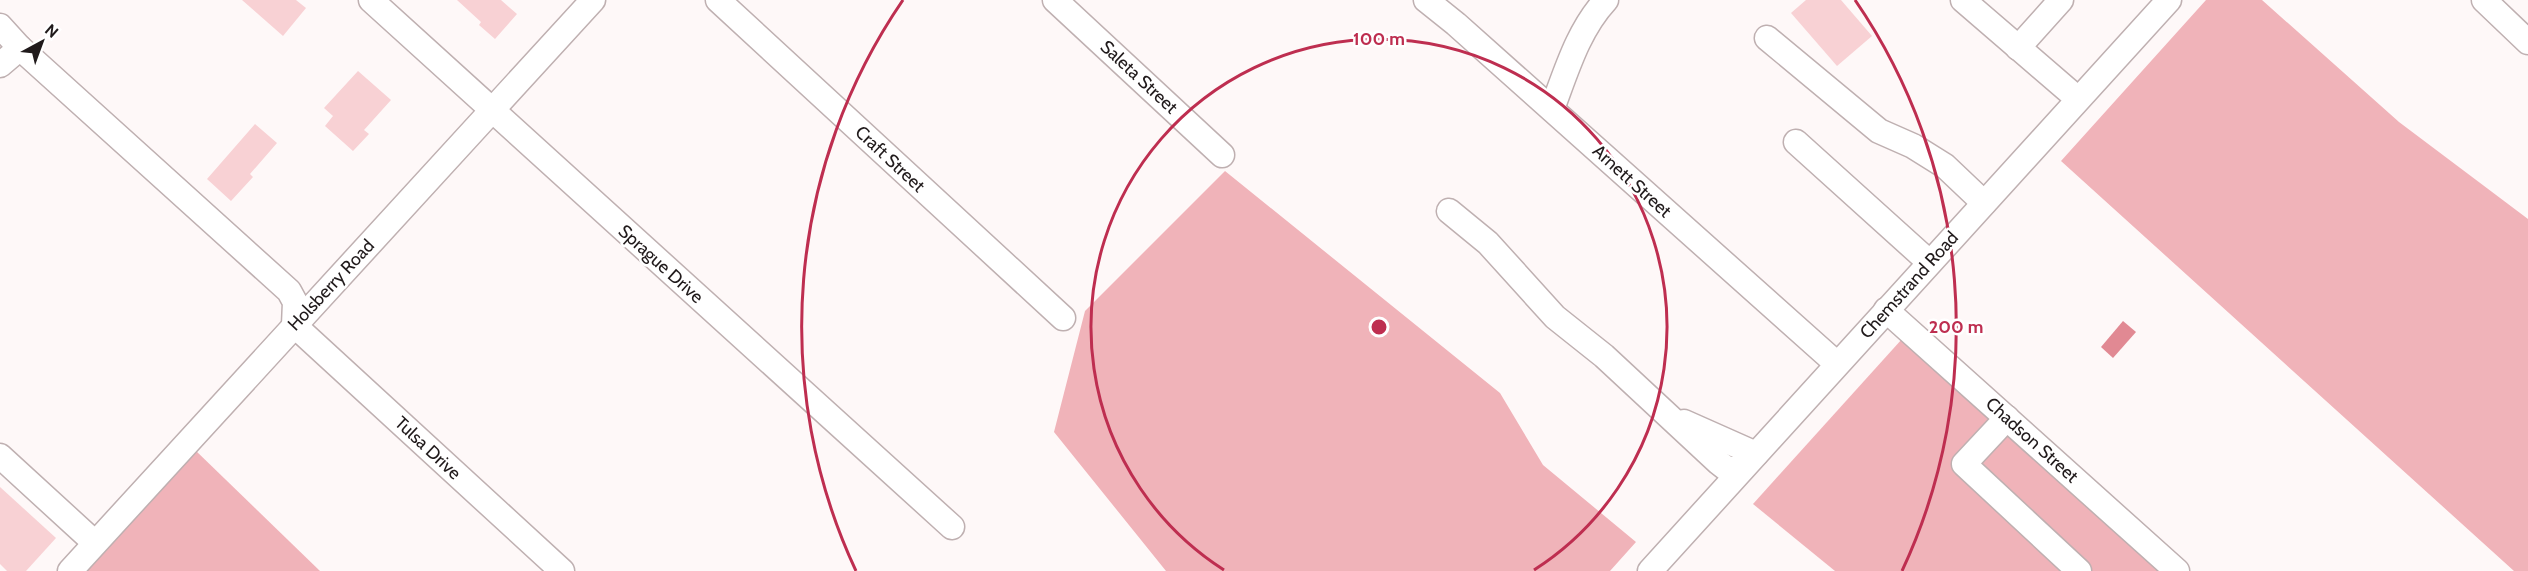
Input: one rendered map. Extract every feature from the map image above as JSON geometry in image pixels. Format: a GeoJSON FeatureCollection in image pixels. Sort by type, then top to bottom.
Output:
{"type":"FeatureCollection","features":[{"type":"Feature","properties":{"kind":"street","name":"Sprague Drive"},"geometry":{"type":"LineString","coordinates":[[371,0],[490,111],[873,453],[952,527]]}},
{"type":"Feature","properties":{"kind":"street","name":"Holsberry Road"},"geometry":{"type":"LineString","coordinates":[[70,571],[593,0]]}},
{"type":"Feature","properties":{"kind":"street","name":"Craft Street"},"geometry":{"type":"LineString","coordinates":[[718,0],[1063,318]]}},
{"type":"Feature","properties":{"kind":"street","name":"Saleta Street"},"geometry":{"type":"LineString","coordinates":[[1055,0],[1222,155]]}},
{"type":"Feature","properties":{"kind":"street","name":"Arnett Street"},"geometry":{"type":"LineString","coordinates":[[1426,0],[1552,109],[1837,364]]}},
{"type":"Feature","properties":{"kind":"street"},"geometry":{"type":"LineString","coordinates":[[1552,109],[1574,51],[1605,0]]}},
{"type":"Feature","properties":{"kind":"street"},"geometry":{"type":"LineString","coordinates":[[1963,0],[2078,99]]}},
{"type":"Feature","properties":{"kind":"street"},"geometry":{"type":"LineString","coordinates":[[2018,48],[2061,0]]}},
{"type":"Feature","properties":{"kind":"street","name":"Chemstrand Road"},"geometry":{"type":"LineString","coordinates":[[1650,571],[2169,0]]}},
{"type":"Feature","properties":{"kind":"street"},"geometry":{"type":"LineString","coordinates":[[2484,0],[2528,42]]}},
{"type":"Feature","properties":{"kind":"street"},"geometry":{"type":"LineString","coordinates":[[0,26],[20,48],[289,291],[294,302],[294,325]]}},
{"type":"Feature","properties":{"kind":"street"},"geometry":{"type":"LineString","coordinates":[[1767,38],[1879,131],[1913,146],[1945,166],[1984,203]]}},
{"type":"Feature","properties":{"kind":"street"},"geometry":{"type":"LineString","coordinates":[[0,65],[20,48]]}},
{"type":"Feature","properties":{"kind":"street"},"geometry":{"type":"LineString","coordinates":[[1796,142],[1929,262]]}},
{"type":"Feature","properties":{"kind":"street"},"geometry":{"type":"LineString","coordinates":[[1449,211],[1488,243],[1555,317],[1604,356],[1666,414],[1749,462]]}},
{"type":"Feature","properties":{"kind":"street","name":"Chadson Street"},"geometry":{"type":"LineString","coordinates":[[1887,309],[2177,571]]}},
{"type":"Feature","properties":{"kind":"street","name":"Tulsa Drive"},"geometry":{"type":"LineString","coordinates":[[294,325],[562,571]]}},
{"type":"Feature","properties":{"kind":"street"},"geometry":{"type":"LineString","coordinates":[[2007,418],[1964,464],[2079,571]]}},
{"type":"Feature","properties":{"kind":"street"},"geometry":{"type":"LineString","coordinates":[[0,456],[95,543]]}},
{"type":"Feature","properties":{"kind":"shaded area"},"geometry":{"type":"Polygon","coordinates":[[[2206,0],[2262,0],[2399,122],[2528,219],[2528,571],[2514,571],[2061,161],[2206,0]]]}},
{"type":"Feature","properties":{"kind":"shaded area"},"geometry":{"type":"Polygon","coordinates":[[[1225,171],[1500,393],[1543,465],[1636,542],[1610,571],[1166,571],[1054,432],[1085,311],[1225,171]]]}},
{"type":"Feature","properties":{"kind":"shaded area"},"geometry":{"type":"Polygon","coordinates":[[[2123,321],[2136,332],[2113,358],[2101,347],[2123,321]]]}},
{"type":"Feature","properties":{"kind":"shaded area"},"geometry":{"type":"Polygon","coordinates":[[[1902,339],[2160,571],[1835,571],[1753,504],[1902,339]]]}},
{"type":"Feature","properties":{"kind":"shaded area"},"geometry":{"type":"Polygon","coordinates":[[[194,449],[320,571],[82,571],[194,449]]]}},
{"type":"Feature","properties":{"kind":"building"},"geometry":{"type":"Polygon","coordinates":[[[242,0],[296,0],[306,8],[283,36],[242,0]]]}},
{"type":"Feature","properties":{"kind":"building"},"geometry":{"type":"Polygon","coordinates":[[[457,0],[501,0],[517,14],[495,39],[479,25],[481,22],[457,0]]]}},
{"type":"Feature","properties":{"kind":"building"},"geometry":{"type":"Polygon","coordinates":[[[1806,0],[1841,0],[1872,36],[1837,66],[1791,13],[1806,0]]]}},
{"type":"Feature","properties":{"kind":"building"},"geometry":{"type":"Polygon","coordinates":[[[358,71],[391,100],[364,130],[369,134],[353,151],[325,126],[333,116],[324,108],[358,71]]]}},
{"type":"Feature","properties":{"kind":"building"},"geometry":{"type":"Polygon","coordinates":[[[255,124],[277,143],[250,174],[253,177],[231,201],[207,179],[255,124]]]}},
{"type":"Feature","properties":{"kind":"building"},"geometry":{"type":"Polygon","coordinates":[[[0,487],[56,538],[26,571],[7,571],[0,564],[0,487]]]}}]}
